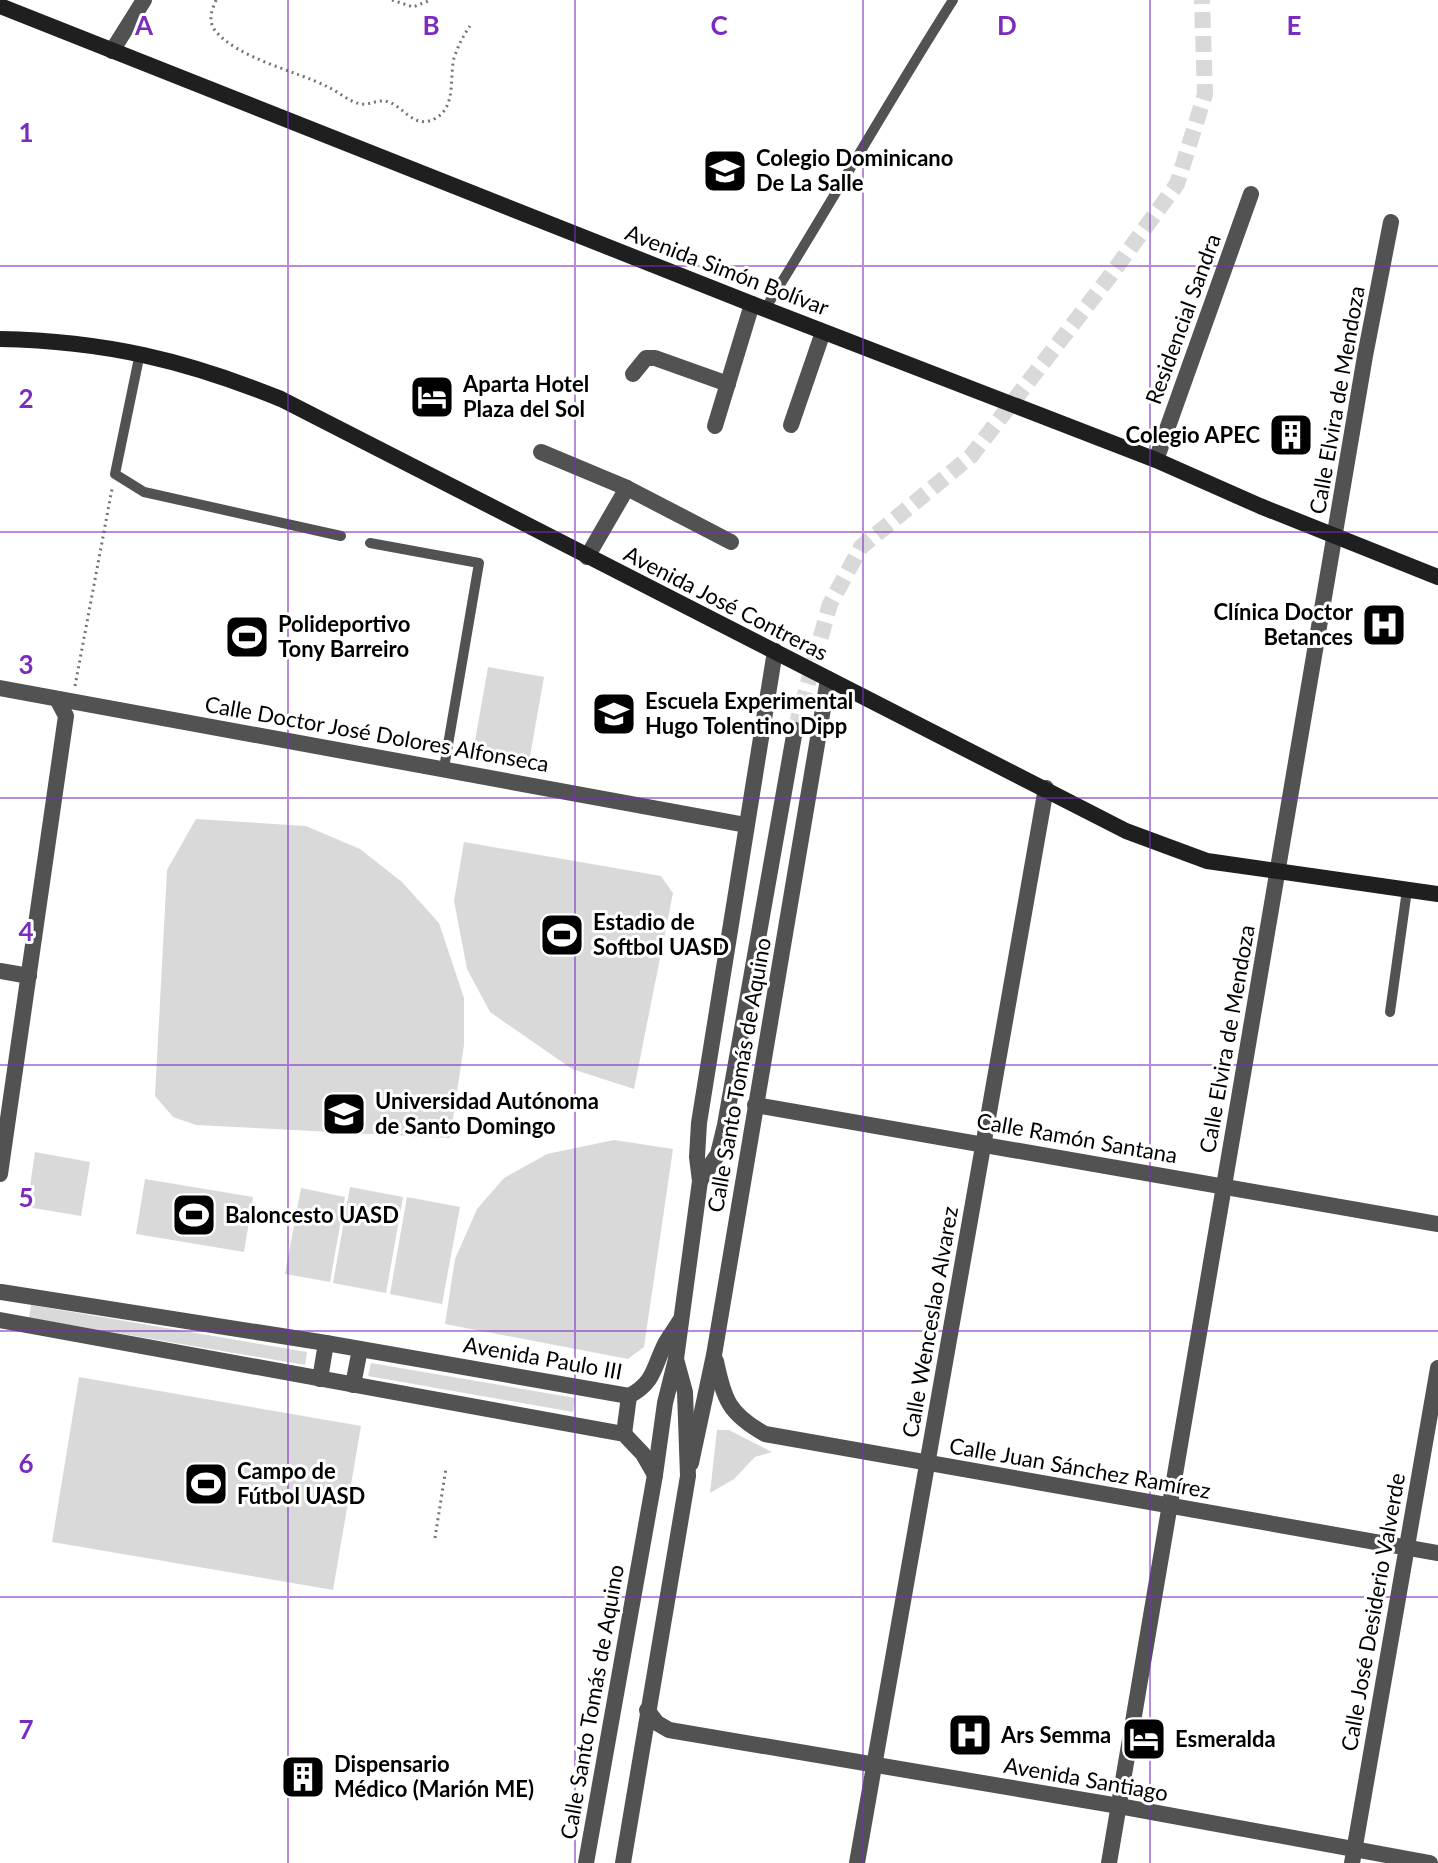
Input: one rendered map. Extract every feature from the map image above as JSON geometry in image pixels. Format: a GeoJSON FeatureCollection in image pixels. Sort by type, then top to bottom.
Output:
{"type":"FeatureCollection","features":[{"type":"Feature","properties":{"kind":"main road","name":"Avenida Simón Bolívar"},"geometry":{"type":"LineString","coordinates":[[0,6],[823,332],[1156,460],[1438,577]]}},
{"type":"Feature","properties":{"kind":"main road","name":"Avenida José Contreras"},"geometry":{"type":"LineString","coordinates":[[0,339],[97,345],[140,353],[228,378],[281,399],[1126,831],[1168,848],[1207,861],[1438,894]]}},
{"type":"Feature","properties":{"kind":"street"},"geometry":{"type":"LineString","coordinates":[[112,51],[144,0]]}},
{"type":"Feature","properties":{"kind":"street","name":"Residencial Sandra"},"geometry":{"type":"LineString","coordinates":[[1156,460],[1251,194]]}},
{"type":"Feature","properties":{"kind":"street","name":"Calle Elvira de Mendoza"},"geometry":{"type":"LineString","coordinates":[[1109,1863],[1365,356],[1391,222]]}},
{"type":"Feature","properties":{"kind":"street"},"geometry":{"type":"LineString","coordinates":[[715,426],[758,306]]}},
{"type":"Feature","properties":{"kind":"street"},"geometry":{"type":"LineString","coordinates":[[791,425],[823,332]]}},
{"type":"Feature","properties":{"kind":"street"},"geometry":{"type":"LineString","coordinates":[[633,374],[646,358],[655,358],[728,384]]}},
{"type":"Feature","properties":{"kind":"street"},"geometry":{"type":"LineString","coordinates":[[541,452],[627,488],[731,542]]}},
{"type":"Feature","properties":{"kind":"street"},"geometry":{"type":"LineString","coordinates":[[587,557],[627,488]]}},
{"type":"Feature","properties":{"kind":"street","name":"Calle Santo Tomás de Aquino"},"geometry":{"type":"LineString","coordinates":[[586,1863],[665,1403],[676,1359],[700,1181],[697,1157],[699,1123],[775,651]]}},
{"type":"Feature","properties":{"kind":"street","name":"Calle Santo Tomás de Aquino"},"geometry":{"type":"LineString","coordinates":[[623,1863],[688,1476],[714,1355],[828,679]]}},
{"type":"Feature","properties":{"kind":"street","name":"Calle Doctor José Dolores Alfonseca"},"geometry":{"type":"LineString","coordinates":[[0,688],[746,825]]}},
{"type":"Feature","properties":{"kind":"street"},"geometry":{"type":"LineString","coordinates":[[0,1174],[66,716],[65,700]]}},
{"type":"Feature","properties":{"kind":"street"},"geometry":{"type":"LineString","coordinates":[[700,1181],[718,1154],[725,1125],[795,730]]}},
{"type":"Feature","properties":{"kind":"street","name":"Calle Wenceslao Alvarez"},"geometry":{"type":"LineString","coordinates":[[857,1863],[1046,788]]}},
{"type":"Feature","properties":{"kind":"street"},"geometry":{"type":"LineString","coordinates":[[0,971],[29,976]]}},
{"type":"Feature","properties":{"kind":"street","name":"Calle Ramón Santana"},"geometry":{"type":"LineString","coordinates":[[755,1105],[1438,1224]]}},
{"type":"Feature","properties":{"kind":"street"},"geometry":{"type":"LineString","coordinates":[[0,1292],[3,1306],[0,1317],[624,1434],[643,1454],[655,1475]]}},
{"type":"Feature","properties":{"kind":"street","name":"Avenida Paulo III"},"geometry":{"type":"LineString","coordinates":[[0,1292],[326,1343],[629,1396],[642,1389],[651,1378],[665,1344],[679,1322]]}},
{"type":"Feature","properties":{"kind":"street"},"geometry":{"type":"LineString","coordinates":[[320,1379],[326,1343]]}},
{"type":"Feature","properties":{"kind":"street"},"geometry":{"type":"LineString","coordinates":[[353,1385],[360,1349]]}},
{"type":"Feature","properties":{"kind":"street","name":"Calle Juan Sánchez Ramírez"},"geometry":{"type":"LineString","coordinates":[[714,1355],[722,1390],[730,1408],[744,1423],[765,1434],[1438,1553]]}},
{"type":"Feature","properties":{"kind":"street","name":"Calle Santo Tomás de Aquino"},"geometry":{"type":"LineString","coordinates":[[676,1359],[685,1392],[688,1476]]}},
{"type":"Feature","properties":{"kind":"street","name":"Calle José Desiderio Valverde"},"geometry":{"type":"LineString","coordinates":[[1353,1856],[1438,1368]]}},
{"type":"Feature","properties":{"kind":"street"},"geometry":{"type":"LineString","coordinates":[[624,1434],[629,1396]]}},
{"type":"Feature","properties":{"kind":"street","name":"Avenida Santiago"},"geometry":{"type":"LineString","coordinates":[[647,1710],[657,1723],[669,1730],[1119,1806],[1353,1856],[1430,1863]]}},
{"type":"Feature","properties":{"kind":"lane"},"geometry":{"type":"LineString","coordinates":[[758,306],[801,253],[953,0]]}},
{"type":"Feature","properties":{"kind":"lane"},"geometry":{"type":"LineString","coordinates":[[140,353],[115,474],[144,492],[341,536]]}},
{"type":"Feature","properties":{"kind":"lane"},"geometry":{"type":"LineString","coordinates":[[370,543],[479,563],[444,768]]}},
{"type":"Feature","properties":{"kind":"lane"},"geometry":{"type":"LineString","coordinates":[[1390,1012],[1407,890]]}},
{"type":"Feature","properties":{"kind":"path"},"geometry":{"type":"LineString","coordinates":[[216,0],[210,15],[213,27],[239,48],[359,104],[385,101],[412,119],[425,122],[436,119],[446,107],[452,94],[451,76],[457,51],[470,26]]}},
{"type":"Feature","properties":{"kind":"path"},"geometry":{"type":"LineString","coordinates":[[392,0],[413,7],[431,0]]}},
{"type":"Feature","properties":{"kind":"path"},"geometry":{"type":"LineString","coordinates":[[65,700],[115,474]]}},
{"type":"Feature","properties":{"kind":"path"},"geometry":{"type":"LineString","coordinates":[[435,1538],[446,1468]]}},
{"type":"Feature","properties":{"kind":"shaded area"},"geometry":{"type":"Polygon","coordinates":[[[488,667],[544,677],[529,762],[473,752],[488,667]]]}},
{"type":"Feature","properties":{"kind":"shaded area"},"geometry":{"type":"Polygon","coordinates":[[[196,819],[306,826],[360,849],[402,882],[439,923],[464,998],[464,1045],[450,1138],[196,1125],[173,1117],[155,1096],[167,870],[196,819]]]}},
{"type":"Feature","properties":{"kind":"shaded area","name":"Estadio de Softbol UASD"},"geometry":{"type":"Polygon","coordinates":[[[464,842],[661,876],[673,893],[634,1089],[572,1069],[490,1012],[467,969],[454,901],[464,842]]]}},
{"type":"Feature","properties":{"kind":"shaded area"},"geometry":{"type":"Polygon","coordinates":[[[614,1140],[673,1149],[644,1347],[628,1359],[445,1324],[455,1259],[477,1209],[504,1178],[547,1154],[614,1140]]]}},
{"type":"Feature","properties":{"kind":"shaded area"},"geometry":{"type":"Polygon","coordinates":[[[35,1152],[90,1162],[81,1216],[27,1207],[35,1152]]]}},
{"type":"Feature","properties":{"kind":"shaded area","name":"Baloncesto UASD"},"geometry":{"type":"Polygon","coordinates":[[[145,1179],[253,1197],[244,1252],[136,1234],[145,1179]]]}},
{"type":"Feature","properties":{"kind":"shaded area"},"geometry":{"type":"Polygon","coordinates":[[[350,1187],[403,1197],[386,1293],[333,1283],[350,1187]]]}},
{"type":"Feature","properties":{"kind":"shaded area"},"geometry":{"type":"Polygon","coordinates":[[[301,1188],[345,1197],[330,1282],[285,1274],[301,1188]]]}},
{"type":"Feature","properties":{"kind":"shaded area"},"geometry":{"type":"Polygon","coordinates":[[[407,1197],[460,1207],[442,1304],[390,1294],[407,1197]]]}},
{"type":"Feature","properties":{"kind":"shaded area"},"geometry":{"type":"Polygon","coordinates":[[[31,1305],[307,1352],[305,1365],[29,1318],[31,1305]]]}},
{"type":"Feature","properties":{"kind":"shaded area"},"geometry":{"type":"Polygon","coordinates":[[[371,1363],[575,1398],[573,1412],[368,1376],[371,1363]]]}},
{"type":"Feature","properties":{"kind":"shaded area","name":"Campo de Fútbol UASD"},"geometry":{"type":"Polygon","coordinates":[[[79,1377],[361,1426],[333,1590],[52,1542],[79,1377]]]}},
{"type":"Feature","properties":{"kind":"shaded area"},"geometry":{"type":"Polygon","coordinates":[[[717,1430],[729,1430],[772,1452],[755,1457],[734,1479],[710,1493],[717,1430]]]}},
{"type":"Feature","properties":{"kind":"tunnel"},"geometry":{"type":"LineString","coordinates":[[795,730],[830,604],[861,547],[971,456],[1177,184],[1205,94],[1202,0]]}},
{"type":"Feature","properties":{"kind":"place","name":"Colegio Dominicano De La Salle"},"geometry":{"type":"Point","coordinates":[725,171]}},
{"type":"Feature","properties":{"kind":"place","name":"Aparta Hotel Plaza del Sol"},"geometry":{"type":"Point","coordinates":[432,397]}},
{"type":"Feature","properties":{"kind":"place","name":"Colegio APEC"},"geometry":{"type":"Point","coordinates":[1291,435]}},
{"type":"Feature","properties":{"kind":"place","name":"Clínica Doctor Betances"},"geometry":{"type":"Point","coordinates":[1384,625]}},
{"type":"Feature","properties":{"kind":"place","name":"Polideportivo Tony Barreiro"},"geometry":{"type":"Point","coordinates":[247,637]}},
{"type":"Feature","properties":{"kind":"place","name":"Escuela Experimental Hugo Tolentino Dipp"},"geometry":{"type":"Point","coordinates":[614,714]}},
{"type":"Feature","properties":{"kind":"place","name":"Estadio de Softbol UASD"},"geometry":{"type":"Point","coordinates":[562,935]}},
{"type":"Feature","properties":{"kind":"place","name":"Universidad Autónoma de Santo Domingo"},"geometry":{"type":"Point","coordinates":[344,1114]}},
{"type":"Feature","properties":{"kind":"place","name":"Baloncesto UASD"},"geometry":{"type":"Point","coordinates":[194,1215]}},
{"type":"Feature","properties":{"kind":"place","name":"Campo de Fútbol UASD"},"geometry":{"type":"Point","coordinates":[206,1484]}},
{"type":"Feature","properties":{"kind":"place","name":"Ars Semma"},"geometry":{"type":"Point","coordinates":[970,1735]}},
{"type":"Feature","properties":{"kind":"place","name":"Esmeralda"},"geometry":{"type":"Point","coordinates":[1144,1739]}},
{"type":"Feature","properties":{"kind":"place","name":"Dispensario Médico (Marión ME)"},"geometry":{"type":"Point","coordinates":[303,1777]}}]}
